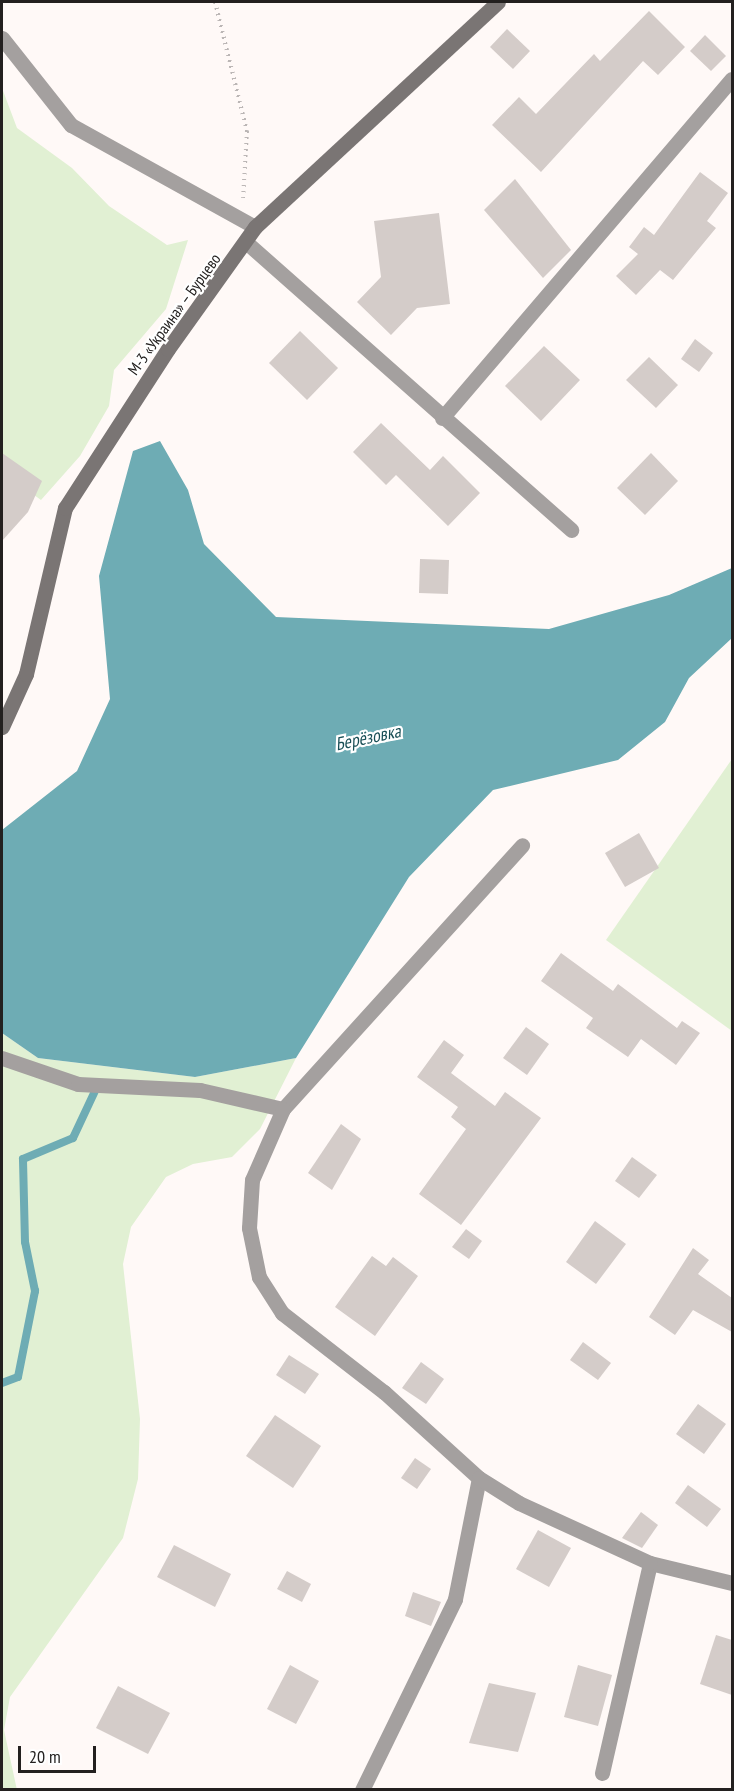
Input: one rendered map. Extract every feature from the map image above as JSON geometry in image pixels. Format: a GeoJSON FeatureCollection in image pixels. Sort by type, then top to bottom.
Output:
{"type":"FeatureCollection","features":[{"type":"Feature","properties":{"kind":"street","name":"М-3 «Украина» – Бурцево"},"geometry":{"type":"LineString","coordinates":[[2,727],[26,674],[65,507],[168,349],[247,243],[255,227],[498,2]]}},
{"type":"Feature","properties":{"kind":"street"},"geometry":{"type":"LineString","coordinates":[[2,38],[71,125],[255,227]]}},
{"type":"Feature","properties":{"kind":"street"},"geometry":{"type":"LineString","coordinates":[[442,418],[732,79]]}},
{"type":"Feature","properties":{"kind":"street"},"geometry":{"type":"LineString","coordinates":[[247,243],[571,530]]}},
{"type":"Feature","properties":{"kind":"street"},"geometry":{"type":"LineString","coordinates":[[522,845],[283,1108],[252,1180],[249,1228],[259,1277],[282,1313],[384,1392],[479,1478],[519,1503],[650,1563],[732,1583]]}},
{"type":"Feature","properties":{"kind":"street"},"geometry":{"type":"LineString","coordinates":[[2,1058],[78,1084],[200,1090],[283,1108]]}},
{"type":"Feature","properties":{"kind":"street"},"geometry":{"type":"LineString","coordinates":[[362,1790],[455,1599],[479,1478]]}},
{"type":"Feature","properties":{"kind":"street"},"geometry":{"type":"LineString","coordinates":[[602,1773],[650,1563]]}},
{"type":"Feature","properties":{"kind":"path"},"geometry":{"type":"LineString","coordinates":[[214,2],[247,131],[240,219]]}},
{"type":"Feature","properties":{"kind":"green space"},"geometry":{"type":"Polygon","coordinates":[[[2,88],[17,128],[72,168],[109,206],[167,245],[188,240],[166,309],[114,370],[109,406],[80,456],[41,500],[2,472],[2,88]]]}},
{"type":"Feature","properties":{"kind":"green space"},"geometry":{"type":"Polygon","coordinates":[[[732,759],[732,1031],[606,940],[732,759]]]}},
{"type":"Feature","properties":{"kind":"green space"},"geometry":{"type":"Polygon","coordinates":[[[2,1033],[38,1058],[195,1077],[296,1058],[260,1129],[232,1157],[193,1164],[166,1177],[131,1227],[123,1264],[140,1419],[138,1479],[123,1538],[10,1697],[4,1730],[17,1790],[2,1789],[2,1033]]]}},
{"type":"Feature","properties":{"kind":"water"},"geometry":{"type":"Polygon","coordinates":[[[160,441],[188,490],[204,544],[276,617],[549,629],[669,595],[732,568],[732,638],[689,678],[665,722],[618,760],[493,790],[409,877],[296,1058],[195,1077],[38,1058],[2,1033],[2,830],[77,771],[110,699],[99,576],[133,451],[160,441]]]}},
{"type":"Feature","properties":{"kind":"building"},"geometry":{"type":"Polygon","coordinates":[[[649,11],[685,47],[658,75],[643,61],[541,172],[492,125],[519,97],[536,114],[594,54],[600,61],[649,11]]]}},
{"type":"Feature","properties":{"kind":"building"},"geometry":{"type":"Polygon","coordinates":[[[507,29],[530,51],[513,69],[490,47],[507,29]]]}},
{"type":"Feature","properties":{"kind":"building"},"geometry":{"type":"Polygon","coordinates":[[[705,35],[726,56],[711,71],[690,51],[705,35]]]}},
{"type":"Feature","properties":{"kind":"building"},"geometry":{"type":"Polygon","coordinates":[[[700,172],[728,193],[707,221],[716,228],[673,280],[660,270],[636,295],[616,276],[638,254],[629,247],[644,227],[654,235],[700,172]]]}},
{"type":"Feature","properties":{"kind":"building"},"geometry":{"type":"Polygon","coordinates":[[[515,179],[571,250],[543,278],[484,210],[515,179]]]}},
{"type":"Feature","properties":{"kind":"building"},"geometry":{"type":"Polygon","coordinates":[[[439,213],[450,304],[417,308],[391,335],[357,302],[381,277],[374,221],[439,213]]]}},
{"type":"Feature","properties":{"kind":"building"},"geometry":{"type":"Polygon","coordinates":[[[300,331],[338,368],[307,400],[269,363],[300,331]]]}},
{"type":"Feature","properties":{"kind":"building"},"geometry":{"type":"Polygon","coordinates":[[[695,339],[713,353],[699,372],[681,359],[695,339]]]}},
{"type":"Feature","properties":{"kind":"building"},"geometry":{"type":"Polygon","coordinates":[[[544,346],[580,380],[541,421],[505,386],[544,346]]]}},
{"type":"Feature","properties":{"kind":"building"},"geometry":{"type":"Polygon","coordinates":[[[649,357],[678,385],[656,408],[626,380],[649,357]]]}},
{"type":"Feature","properties":{"kind":"building"},"geometry":{"type":"Polygon","coordinates":[[[381,423],[430,470],[443,456],[480,493],[448,526],[396,475],[386,485],[353,452],[381,423]]]}},
{"type":"Feature","properties":{"kind":"building"},"geometry":{"type":"Polygon","coordinates":[[[2,453],[42,481],[28,512],[2,541],[2,453]]]}},
{"type":"Feature","properties":{"kind":"building"},"geometry":{"type":"Polygon","coordinates":[[[651,453],[678,481],[645,515],[617,488],[651,453]]]}},
{"type":"Feature","properties":{"kind":"building"},"geometry":{"type":"Polygon","coordinates":[[[420,559],[449,560],[448,594],[419,593],[420,559]]]}},
{"type":"Feature","properties":{"kind":"building"},"geometry":{"type":"Polygon","coordinates":[[[639,833],[659,868],[625,887],[605,853],[639,833]]]}},
{"type":"Feature","properties":{"kind":"building"},"geometry":{"type":"Polygon","coordinates":[[[561,953],[613,991],[618,984],[677,1028],[682,1021],[700,1033],[676,1065],[641,1039],[628,1057],[586,1028],[593,1018],[541,981],[561,953]]]}},
{"type":"Feature","properties":{"kind":"building"},"geometry":{"type":"Polygon","coordinates":[[[526,1027],[549,1044],[527,1075],[503,1058],[526,1027]]]}},
{"type":"Feature","properties":{"kind":"building"},"geometry":{"type":"Polygon","coordinates":[[[444,1040],[464,1055],[451,1073],[495,1106],[505,1092],[541,1118],[461,1225],[419,1194],[466,1129],[451,1117],[458,1107],[417,1077],[444,1040]]]}},
{"type":"Feature","properties":{"kind":"building"},"geometry":{"type":"Polygon","coordinates":[[[341,1124],[361,1139],[332,1190],[308,1173],[341,1124]]]}},
{"type":"Feature","properties":{"kind":"building"},"geometry":{"type":"Polygon","coordinates":[[[632,1157],[657,1175],[639,1198],[615,1181],[632,1157]]]}},
{"type":"Feature","properties":{"kind":"building"},"geometry":{"type":"Polygon","coordinates":[[[595,1221],[626,1244],[596,1284],[566,1262],[595,1221]]]}},
{"type":"Feature","properties":{"kind":"building"},"geometry":{"type":"Polygon","coordinates":[[[466,1229],[482,1241],[469,1259],[452,1247],[466,1229]]]}},
{"type":"Feature","properties":{"kind":"building"},"geometry":{"type":"Polygon","coordinates":[[[693,1248],[709,1260],[698,1274],[732,1298],[732,1332],[693,1310],[675,1335],[649,1317],[693,1248]]]}},
{"type":"Feature","properties":{"kind":"building"},"geometry":{"type":"Polygon","coordinates":[[[372,1256],[386,1266],[393,1257],[418,1276],[375,1336],[335,1307],[372,1256]]]}},
{"type":"Feature","properties":{"kind":"building"},"geometry":{"type":"Polygon","coordinates":[[[583,1342],[611,1363],[598,1380],[570,1360],[583,1342]]]}},
{"type":"Feature","properties":{"kind":"building"},"geometry":{"type":"Polygon","coordinates":[[[289,1355],[319,1374],[305,1394],[276,1375],[289,1355]]]}},
{"type":"Feature","properties":{"kind":"building"},"geometry":{"type":"Polygon","coordinates":[[[421,1362],[444,1379],[426,1404],[402,1388],[421,1362]]]}},
{"type":"Feature","properties":{"kind":"building"},"geometry":{"type":"Polygon","coordinates":[[[698,1404],[726,1424],[704,1454],[676,1434],[698,1404]]]}},
{"type":"Feature","properties":{"kind":"building"},"geometry":{"type":"Polygon","coordinates":[[[275,1415],[321,1446],[293,1488],[246,1456],[275,1415]]]}},
{"type":"Feature","properties":{"kind":"building"},"geometry":{"type":"Polygon","coordinates":[[[415,1458],[431,1469],[417,1489],[401,1478],[415,1458]]]}},
{"type":"Feature","properties":{"kind":"building"},"geometry":{"type":"Polygon","coordinates":[[[688,1485],[721,1509],[707,1527],[675,1503],[688,1485]]]}},
{"type":"Feature","properties":{"kind":"building"},"geometry":{"type":"Polygon","coordinates":[[[641,1512],[658,1525],[642,1548],[622,1538],[641,1512]]]}},
{"type":"Feature","properties":{"kind":"building"},"geometry":{"type":"Polygon","coordinates":[[[538,1530],[571,1548],[549,1587],[516,1569],[538,1530]]]}},
{"type":"Feature","properties":{"kind":"building"},"geometry":{"type":"Polygon","coordinates":[[[174,1545],[231,1574],[215,1607],[157,1577],[174,1545]]]}},
{"type":"Feature","properties":{"kind":"building"},"geometry":{"type":"Polygon","coordinates":[[[287,1571],[311,1584],[302,1602],[277,1589],[287,1571]]]}},
{"type":"Feature","properties":{"kind":"building"},"geometry":{"type":"Polygon","coordinates":[[[413,1592],[441,1602],[431,1626],[405,1616],[413,1592]]]}},
{"type":"Feature","properties":{"kind":"building"},"geometry":{"type":"Polygon","coordinates":[[[716,1635],[732,1640],[732,1695],[700,1684],[716,1635]]]}},
{"type":"Feature","properties":{"kind":"building"},"geometry":{"type":"Polygon","coordinates":[[[290,1665],[319,1681],[296,1724],[267,1709],[290,1665]]]}},
{"type":"Feature","properties":{"kind":"building"},"geometry":{"type":"Polygon","coordinates":[[[578,1665],[612,1675],[598,1726],[564,1717],[578,1665]]]}},
{"type":"Feature","properties":{"kind":"building"},"geometry":{"type":"Polygon","coordinates":[[[489,1683],[536,1693],[518,1752],[469,1743],[489,1683]]]}},
{"type":"Feature","properties":{"kind":"building"},"geometry":{"type":"Polygon","coordinates":[[[118,1686],[170,1713],[148,1754],[96,1728],[118,1686]]]}},
{"type":"Feature","properties":{"kind":"waterway","name":"Берёзовка"},"geometry":{"type":"LineString","coordinates":[[2,1383],[18,1377],[35,1291],[25,1242],[23,1159],[73,1138],[95,1091]]}}]}
